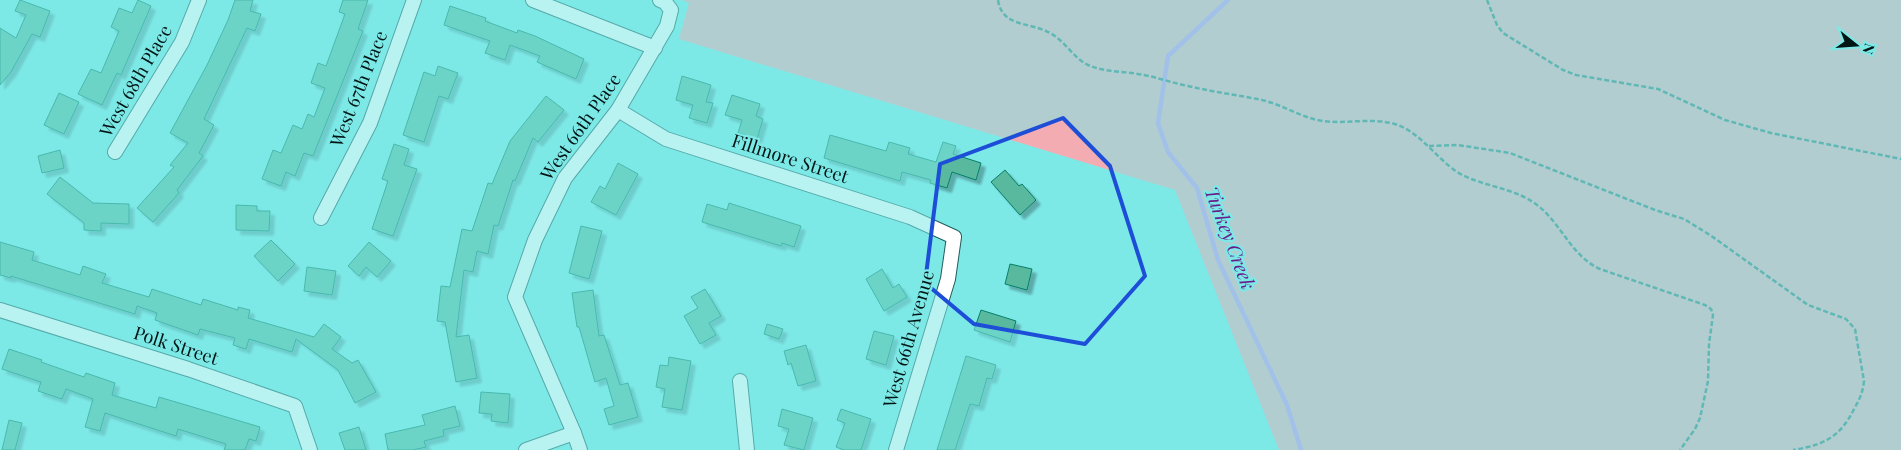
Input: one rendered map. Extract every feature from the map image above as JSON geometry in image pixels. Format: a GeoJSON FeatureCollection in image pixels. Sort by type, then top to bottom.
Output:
{"type":"FeatureCollection","features":[{"type":"Feature","properties":{"kind":"street","name":"West 68th Place"},"geometry":{"type":"LineString","coordinates":[[116,152],[182,42],[199,0]]}},
{"type":"Feature","properties":{"kind":"street","name":"West 67th Place"},"geometry":{"type":"LineString","coordinates":[[321,218],[370,123],[414,0]]}},
{"type":"Feature","properties":{"kind":"street"},"geometry":{"type":"LineString","coordinates":[[533,0],[655,48]]}},
{"type":"Feature","properties":{"kind":"street","name":"West 66th Place"},"geometry":{"type":"LineString","coordinates":[[580,450],[515,296],[534,240],[565,178],[618,110],[667,26],[671,10],[665,2],[660,0]]}},
{"type":"Feature","properties":{"kind":"street","name":"Fillmore Street"},"geometry":{"type":"LineString","coordinates":[[618,110],[666,139],[910,217],[954,237]]}},
{"type":"Feature","properties":{"kind":"street","name":"West 66th Avenue"},"geometry":{"type":"LineString","coordinates":[[896,450],[948,279],[954,237]]}},
{"type":"Feature","properties":{"kind":"street","name":"Polk Street"},"geometry":{"type":"LineString","coordinates":[[0,310],[188,369],[295,406],[310,450]]}},
{"type":"Feature","properties":{"kind":"street"},"geometry":{"type":"LineString","coordinates":[[740,381],[747,450]]}},
{"type":"Feature","properties":{"kind":"street"},"geometry":{"type":"LineString","coordinates":[[526,450],[574,433]]}},
{"type":"Feature","properties":{"kind":"path"},"geometry":{"type":"LineString","coordinates":[[998,0],[1002,12],[1008,19],[1046,31],[1058,37],[1080,60],[1100,69],[1142,75],[1264,101],[1323,121],[1377,120],[1401,126],[1457,171],[1476,181],[1516,194],[1536,204],[1550,216],[1576,252],[1587,263],[1705,305],[1711,309],[1714,315],[1709,344],[1708,381],[1704,404],[1695,429],[1680,450]]}},
{"type":"Feature","properties":{"kind":"path"},"geometry":{"type":"LineString","coordinates":[[1487,0],[1497,25],[1503,33],[1564,70],[1587,77],[1658,89],[1716,117],[1771,133],[1901,159]]}},
{"type":"Feature","properties":{"kind":"path"},"geometry":{"type":"LineString","coordinates":[[1428,146],[1458,145],[1510,153],[1684,220],[1710,235],[1808,305],[1852,323],[1864,381],[1863,389],[1855,408],[1848,421],[1837,434],[1826,442],[1793,450]]}},
{"type":"Feature","properties":{"kind":"highlighted area"},"geometry":{"type":"Polygon","coordinates":[[[1063,118],[1110,166],[1145,276],[1085,344],[974,324],[925,283],[940,164],[1063,118]]]}},
{"type":"Feature","properties":{"kind":"shaded area"},"geometry":{"type":"Polygon","coordinates":[[[682,0],[1901,0],[1901,450],[1279,450],[1175,190],[679,39],[689,3],[682,0]]]}},
{"type":"Feature","properties":{"kind":"building"},"geometry":{"type":"Polygon","coordinates":[[[20,0],[50,11],[40,37],[32,34],[11,72],[0,85],[0,28],[16,38],[26,15],[15,11],[20,0]]]}},
{"type":"Feature","properties":{"kind":"building"},"geometry":{"type":"Polygon","coordinates":[[[138,0],[151,6],[121,75],[117,73],[102,105],[78,94],[91,69],[101,73],[119,31],[111,27],[119,8],[132,13],[138,0]]]}},
{"type":"Feature","properties":{"kind":"building"},"geometry":{"type":"Polygon","coordinates":[[[235,0],[253,0],[250,11],[261,14],[255,31],[247,28],[204,119],[214,125],[199,153],[203,156],[177,190],[179,193],[153,222],[137,208],[174,167],[170,165],[188,143],[170,133],[207,65],[235,0]]]}},
{"type":"Feature","properties":{"kind":"building"},"geometry":{"type":"Polygon","coordinates":[[[343,0],[368,0],[358,29],[363,31],[313,156],[304,153],[295,176],[286,172],[281,186],[262,179],[273,150],[281,153],[293,125],[302,129],[308,114],[314,117],[325,88],[311,83],[318,63],[326,66],[345,14],[339,12],[343,0]]]}},
{"type":"Feature","properties":{"kind":"building"},"geometry":{"type":"Polygon","coordinates":[[[450,6],[486,18],[485,21],[517,33],[518,30],[535,36],[584,59],[576,79],[537,62],[540,56],[510,45],[505,60],[485,53],[490,41],[444,25],[450,6]]]}},
{"type":"Feature","properties":{"kind":"building"},"geometry":{"type":"Polygon","coordinates":[[[438,66],[458,73],[448,99],[439,96],[424,142],[403,135],[424,72],[435,76],[438,66]]]}},
{"type":"Feature","properties":{"kind":"building"},"geometry":{"type":"Polygon","coordinates":[[[682,76],[711,85],[706,102],[713,103],[707,123],[689,118],[693,105],[676,100],[682,76]]]}},
{"type":"Feature","properties":{"kind":"building"},"geometry":{"type":"Polygon","coordinates":[[[59,93],[79,102],[64,134],[44,125],[59,93]]]}},
{"type":"Feature","properties":{"kind":"building"},"geometry":{"type":"Polygon","coordinates":[[[732,95],[760,104],[756,116],[763,119],[757,139],[738,133],[742,120],[725,115],[732,95]]]}},
{"type":"Feature","properties":{"kind":"building"},"geometry":{"type":"Polygon","coordinates":[[[546,96],[564,110],[538,142],[533,138],[515,181],[513,180],[498,226],[494,225],[488,254],[477,251],[473,272],[464,270],[456,337],[469,335],[477,378],[456,382],[445,322],[437,321],[441,286],[450,287],[462,229],[472,231],[488,183],[492,184],[510,141],[546,96]]]}},
{"type":"Feature","properties":{"kind":"building"},"geometry":{"type":"Polygon","coordinates":[[[830,135],[886,151],[889,142],[910,148],[908,154],[936,162],[943,142],[956,146],[953,154],[981,163],[976,180],[952,172],[947,188],[930,183],[931,180],[902,172],[900,181],[824,158],[830,135]]]}},
{"type":"Feature","properties":{"kind":"building"},"geometry":{"type":"Polygon","coordinates":[[[394,144],[409,149],[404,165],[417,169],[393,236],[372,229],[388,181],[382,179],[394,144]]]}},
{"type":"Feature","properties":{"kind":"building"},"geometry":{"type":"Polygon","coordinates":[[[60,150],[64,168],[42,173],[38,156],[60,150]]]}},
{"type":"Feature","properties":{"kind":"building"},"geometry":{"type":"Polygon","coordinates":[[[618,163],[638,174],[616,215],[591,202],[600,186],[605,189],[618,163]]]}},
{"type":"Feature","properties":{"kind":"building"},"geometry":{"type":"Polygon","coordinates":[[[1005,170],[1019,186],[1022,184],[1036,200],[1020,215],[991,182],[1005,170]]]}},
{"type":"Feature","properties":{"kind":"building"},"geometry":{"type":"Polygon","coordinates":[[[60,177],[93,203],[129,204],[129,224],[101,223],[101,231],[84,230],[84,223],[47,194],[60,177]]]}},
{"type":"Feature","properties":{"kind":"building"},"geometry":{"type":"Polygon","coordinates":[[[729,203],[801,226],[794,247],[782,243],[781,246],[702,222],[707,204],[727,210],[729,203]]]}},
{"type":"Feature","properties":{"kind":"building"},"geometry":{"type":"Polygon","coordinates":[[[236,205],[257,206],[257,211],[270,211],[269,231],[236,230],[236,205]]]}},
{"type":"Feature","properties":{"kind":"building"},"geometry":{"type":"Polygon","coordinates":[[[581,226],[602,231],[589,279],[569,273],[581,226]]]}},
{"type":"Feature","properties":{"kind":"building"},"geometry":{"type":"Polygon","coordinates":[[[271,240],[295,264],[278,281],[254,256],[271,240]]]}},
{"type":"Feature","properties":{"kind":"building"},"geometry":{"type":"Polygon","coordinates":[[[0,242],[34,252],[32,260],[80,275],[83,266],[106,274],[102,283],[149,297],[152,289],[201,305],[203,299],[238,310],[238,307],[250,310],[248,318],[314,337],[324,324],[341,337],[332,349],[352,363],[358,360],[376,392],[355,403],[338,370],[296,339],[292,352],[249,339],[246,349],[233,345],[235,338],[200,329],[198,335],[155,320],[157,313],[137,306],[135,314],[11,276],[11,278],[0,275],[0,242]]]}},
{"type":"Feature","properties":{"kind":"building"},"geometry":{"type":"Polygon","coordinates":[[[369,242],[391,261],[377,277],[366,267],[359,276],[348,266],[369,242]]]}},
{"type":"Feature","properties":{"kind":"building"},"geometry":{"type":"Polygon","coordinates":[[[1010,264],[1032,269],[1027,290],[1005,284],[1010,264]]]}},
{"type":"Feature","properties":{"kind":"building"},"geometry":{"type":"Polygon","coordinates":[[[307,267],[336,271],[332,295],[304,291],[307,267]]]}},
{"type":"Feature","properties":{"kind":"building"},"geometry":{"type":"Polygon","coordinates":[[[882,269],[893,288],[899,284],[907,297],[884,311],[866,279],[882,269]]]}},
{"type":"Feature","properties":{"kind":"building"},"geometry":{"type":"Polygon","coordinates":[[[705,289],[721,316],[709,323],[716,335],[700,344],[684,316],[698,308],[691,297],[705,289]]]}},
{"type":"Feature","properties":{"kind":"building"},"geometry":{"type":"Polygon","coordinates":[[[593,290],[599,336],[604,335],[620,385],[628,383],[638,417],[609,425],[604,409],[614,406],[606,378],[595,382],[579,327],[577,327],[572,293],[593,290]]]}},
{"type":"Feature","properties":{"kind":"building"},"geometry":{"type":"Polygon","coordinates":[[[981,310],[1016,321],[1010,342],[974,330],[981,310]]]}},
{"type":"Feature","properties":{"kind":"building"},"geometry":{"type":"Polygon","coordinates":[[[767,324],[783,329],[779,339],[764,334],[767,324]]]}},
{"type":"Feature","properties":{"kind":"building"},"geometry":{"type":"Polygon","coordinates":[[[874,331],[894,336],[886,365],[866,359],[874,331]]]}},
{"type":"Feature","properties":{"kind":"building"},"geometry":{"type":"Polygon","coordinates":[[[806,345],[816,381],[798,386],[791,363],[788,365],[784,351],[806,345]]]}},
{"type":"Feature","properties":{"kind":"building"},"geometry":{"type":"Polygon","coordinates":[[[9,349],[84,377],[86,373],[115,383],[112,395],[156,408],[159,397],[260,427],[256,441],[249,439],[245,450],[224,450],[226,444],[178,429],[176,436],[105,413],[100,431],[85,427],[93,399],[66,389],[62,399],[38,391],[41,382],[2,369],[9,349]]]}},
{"type":"Feature","properties":{"kind":"building"},"geometry":{"type":"Polygon","coordinates":[[[966,356],[996,365],[992,379],[987,378],[979,406],[970,404],[955,450],[937,450],[966,356]]]}},
{"type":"Feature","properties":{"kind":"building"},"geometry":{"type":"Polygon","coordinates":[[[669,357],[691,361],[682,410],[662,407],[665,389],[656,387],[660,365],[668,366],[669,357]]]}},
{"type":"Feature","properties":{"kind":"building"},"geometry":{"type":"Polygon","coordinates":[[[481,392],[510,394],[508,423],[491,421],[492,414],[479,413],[481,392]]]}},
{"type":"Feature","properties":{"kind":"building"},"geometry":{"type":"Polygon","coordinates":[[[455,406],[460,426],[443,430],[444,436],[424,441],[426,447],[413,450],[388,450],[385,434],[425,425],[422,415],[455,406]]]}},
{"type":"Feature","properties":{"kind":"building"},"geometry":{"type":"Polygon","coordinates":[[[782,409],[813,418],[804,450],[784,445],[789,429],[778,426],[782,409]]]}},
{"type":"Feature","properties":{"kind":"building"},"geometry":{"type":"Polygon","coordinates":[[[841,409],[871,419],[861,450],[844,450],[836,447],[845,423],[837,420],[841,409]]]}},
{"type":"Feature","properties":{"kind":"building"},"geometry":{"type":"Polygon","coordinates":[[[9,420],[22,423],[15,450],[2,450],[9,420]]]}},
{"type":"Feature","properties":{"kind":"building"},"geometry":{"type":"Polygon","coordinates":[[[359,427],[366,450],[345,450],[339,433],[359,427]]]}},
{"type":"Feature","properties":{"kind":"waterway","name":"Turkey Creek"},"geometry":{"type":"LineString","coordinates":[[1228,0],[1168,56],[1158,123],[1168,152],[1197,188],[1218,260],[1287,405],[1301,450]]}}]}
